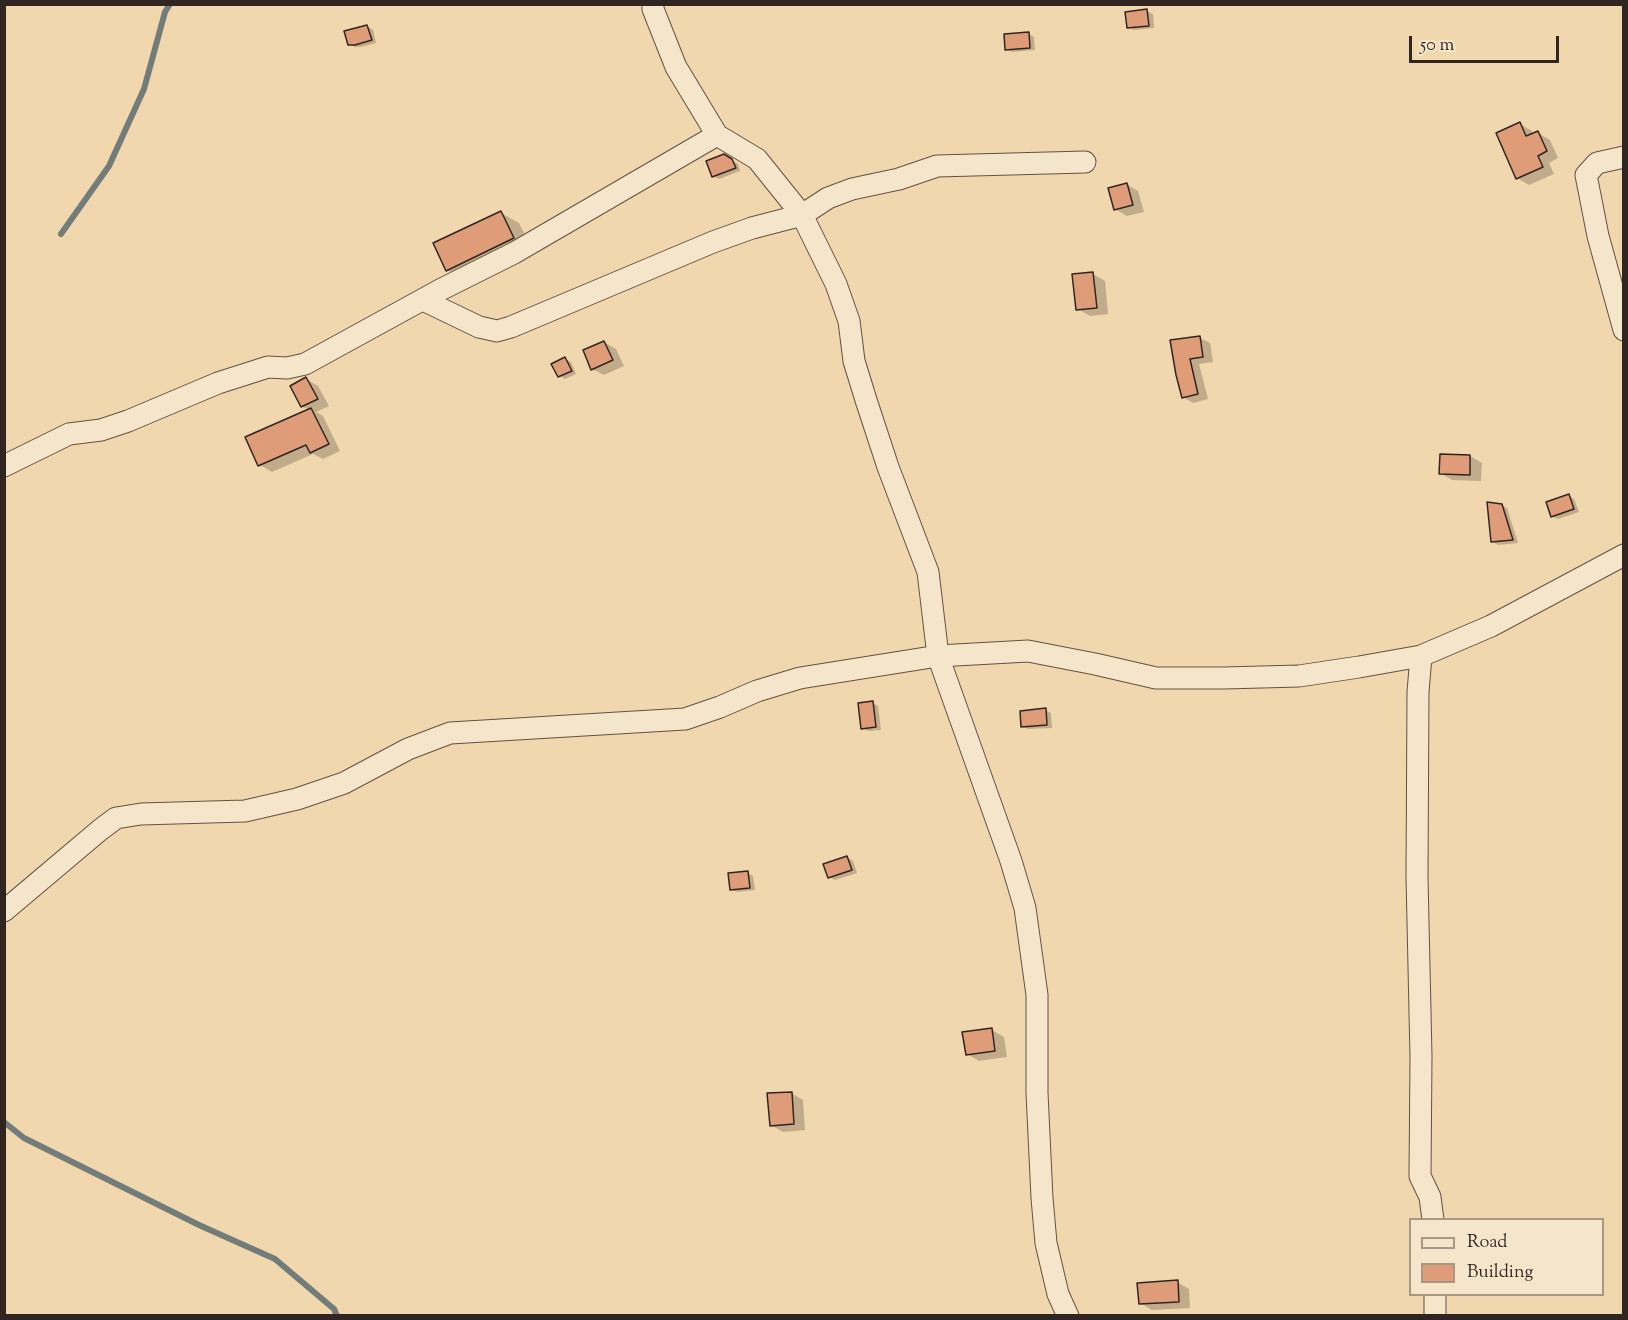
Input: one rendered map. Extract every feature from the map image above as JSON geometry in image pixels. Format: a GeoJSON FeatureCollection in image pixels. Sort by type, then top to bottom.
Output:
{"type":"FeatureCollection","features":[{"type":"Feature","properties":{"kind":"street"},"geometry":{"type":"LineString","coordinates":[[653,4],[676,67],[717,135],[757,159],[802,216],[836,284],[849,321],[854,361],[866,400],[888,467],[928,572],[938,656],[1011,861],[1024,908],[1037,995],[1037,1093],[1046,1243],[1058,1294],[1068,1316]]}},
{"type":"Feature","properties":{"kind":"street"},"geometry":{"type":"LineString","coordinates":[[4,466],[69,434],[101,430],[129,421],[218,383],[268,367],[286,368],[305,364],[514,253],[717,135]]}},
{"type":"Feature","properties":{"kind":"street"},"geometry":{"type":"LineString","coordinates":[[1623,157],[1597,163],[1586,175],[1598,236],[1623,330]]}},
{"type":"Feature","properties":{"kind":"street"},"geometry":{"type":"LineString","coordinates":[[423,300],[479,327],[497,331],[713,242],[752,228],[802,216],[828,198],[852,189],[899,179],[937,166],[1085,162]]}},
{"type":"Feature","properties":{"kind":"street"},"geometry":{"type":"LineString","coordinates":[[4,911],[116,818],[141,814],[244,811],[297,799],[344,783],[408,749],[450,734],[685,719],[757,691],[800,678],[938,656],[1028,651],[1155,678],[1299,676],[1421,656],[1491,626],[1623,555]]}},
{"type":"Feature","properties":{"kind":"street"},"geometry":{"type":"LineString","coordinates":[[1421,656],[1418,692],[1421,1058],[1419,1164],[1421,1181],[1430,1197],[1433,1218]]}},
{"type":"Feature","properties":{"kind":"street"},"geometry":{"type":"LineString","coordinates":[[1435,1296],[1435,1316]]}},
{"type":"Feature","properties":{"kind":"building"},"geometry":{"type":"Polygon","coordinates":[[[1147,9],[1149,26],[1127,28],[1125,12],[1147,9]]]}},
{"type":"Feature","properties":{"kind":"building"},"geometry":{"type":"Polygon","coordinates":[[[367,25],[372,40],[348,45],[344,31],[367,25]]]}},
{"type":"Feature","properties":{"kind":"building"},"geometry":{"type":"Polygon","coordinates":[[[1029,32],[1030,48],[1005,50],[1004,34],[1029,32]]]}},
{"type":"Feature","properties":{"kind":"building"},"geometry":{"type":"Polygon","coordinates":[[[1520,122],[1526,136],[1538,131],[1547,151],[1538,156],[1543,167],[1516,179],[1496,133],[1520,122]]]}},
{"type":"Feature","properties":{"kind":"building"},"geometry":{"type":"Polygon","coordinates":[[[724,154],[732,159],[736,168],[712,177],[706,161],[724,154]]]}},
{"type":"Feature","properties":{"kind":"building"},"geometry":{"type":"Polygon","coordinates":[[[1127,183],[1133,205],[1114,210],[1108,188],[1127,183]]]}},
{"type":"Feature","properties":{"kind":"building"},"geometry":{"type":"Polygon","coordinates":[[[501,211],[514,238],[446,271],[433,243],[501,211]]]}},
{"type":"Feature","properties":{"kind":"building"},"geometry":{"type":"Polygon","coordinates":[[[1093,272],[1097,308],[1076,310],[1072,274],[1093,272]]]}},
{"type":"Feature","properties":{"kind":"building"},"geometry":{"type":"Polygon","coordinates":[[[1200,336],[1203,357],[1190,359],[1198,394],[1182,398],[1170,340],[1200,336]]]}},
{"type":"Feature","properties":{"kind":"building"},"geometry":{"type":"Polygon","coordinates":[[[604,341],[613,360],[591,370],[583,350],[604,341]]]}},
{"type":"Feature","properties":{"kind":"building"},"geometry":{"type":"Polygon","coordinates":[[[565,357],[572,371],[558,377],[551,364],[565,357]]]}},
{"type":"Feature","properties":{"kind":"building"},"geometry":{"type":"Polygon","coordinates":[[[306,377],[318,399],[301,407],[290,386],[306,377]]]}},
{"type":"Feature","properties":{"kind":"building"},"geometry":{"type":"Polygon","coordinates":[[[311,408],[329,444],[310,453],[306,445],[258,466],[245,437],[311,408]]]}},
{"type":"Feature","properties":{"kind":"building"},"geometry":{"type":"Polygon","coordinates":[[[1440,454],[1470,455],[1470,475],[1439,474],[1440,454]]]}},
{"type":"Feature","properties":{"kind":"building"},"geometry":{"type":"Polygon","coordinates":[[[1569,494],[1574,509],[1551,517],[1546,502],[1569,494]]]}},
{"type":"Feature","properties":{"kind":"building"},"geometry":{"type":"Polygon","coordinates":[[[1487,502],[1502,504],[1513,540],[1491,542],[1487,502]]]}},
{"type":"Feature","properties":{"kind":"building"},"geometry":{"type":"Polygon","coordinates":[[[873,701],[876,727],[861,729],[858,703],[873,701]]]}},
{"type":"Feature","properties":{"kind":"building"},"geometry":{"type":"Polygon","coordinates":[[[1046,708],[1047,725],[1021,727],[1020,711],[1046,708]]]}},
{"type":"Feature","properties":{"kind":"building"},"geometry":{"type":"Polygon","coordinates":[[[847,856],[852,870],[828,878],[823,864],[847,856]]]}},
{"type":"Feature","properties":{"kind":"building"},"geometry":{"type":"Polygon","coordinates":[[[748,871],[750,888],[730,890],[728,873],[748,871]]]}},
{"type":"Feature","properties":{"kind":"building"},"geometry":{"type":"Polygon","coordinates":[[[992,1028],[995,1051],[966,1055],[962,1032],[992,1028]]]}},
{"type":"Feature","properties":{"kind":"building"},"geometry":{"type":"Polygon","coordinates":[[[792,1092],[794,1124],[770,1126],[767,1093],[792,1092]]]}},
{"type":"Feature","properties":{"kind":"building"},"geometry":{"type":"Polygon","coordinates":[[[1178,1280],[1179,1302],[1139,1304],[1137,1283],[1178,1280]]]}},
{"type":"Feature","properties":{"kind":"waterway"},"geometry":{"type":"LineString","coordinates":[[61,234],[109,166],[144,89],[165,12],[170,4]]}},
{"type":"Feature","properties":{"kind":"waterway"},"geometry":{"type":"LineString","coordinates":[[4,1122],[24,1138],[199,1225],[275,1259],[334,1309],[337,1316]]}}]}
